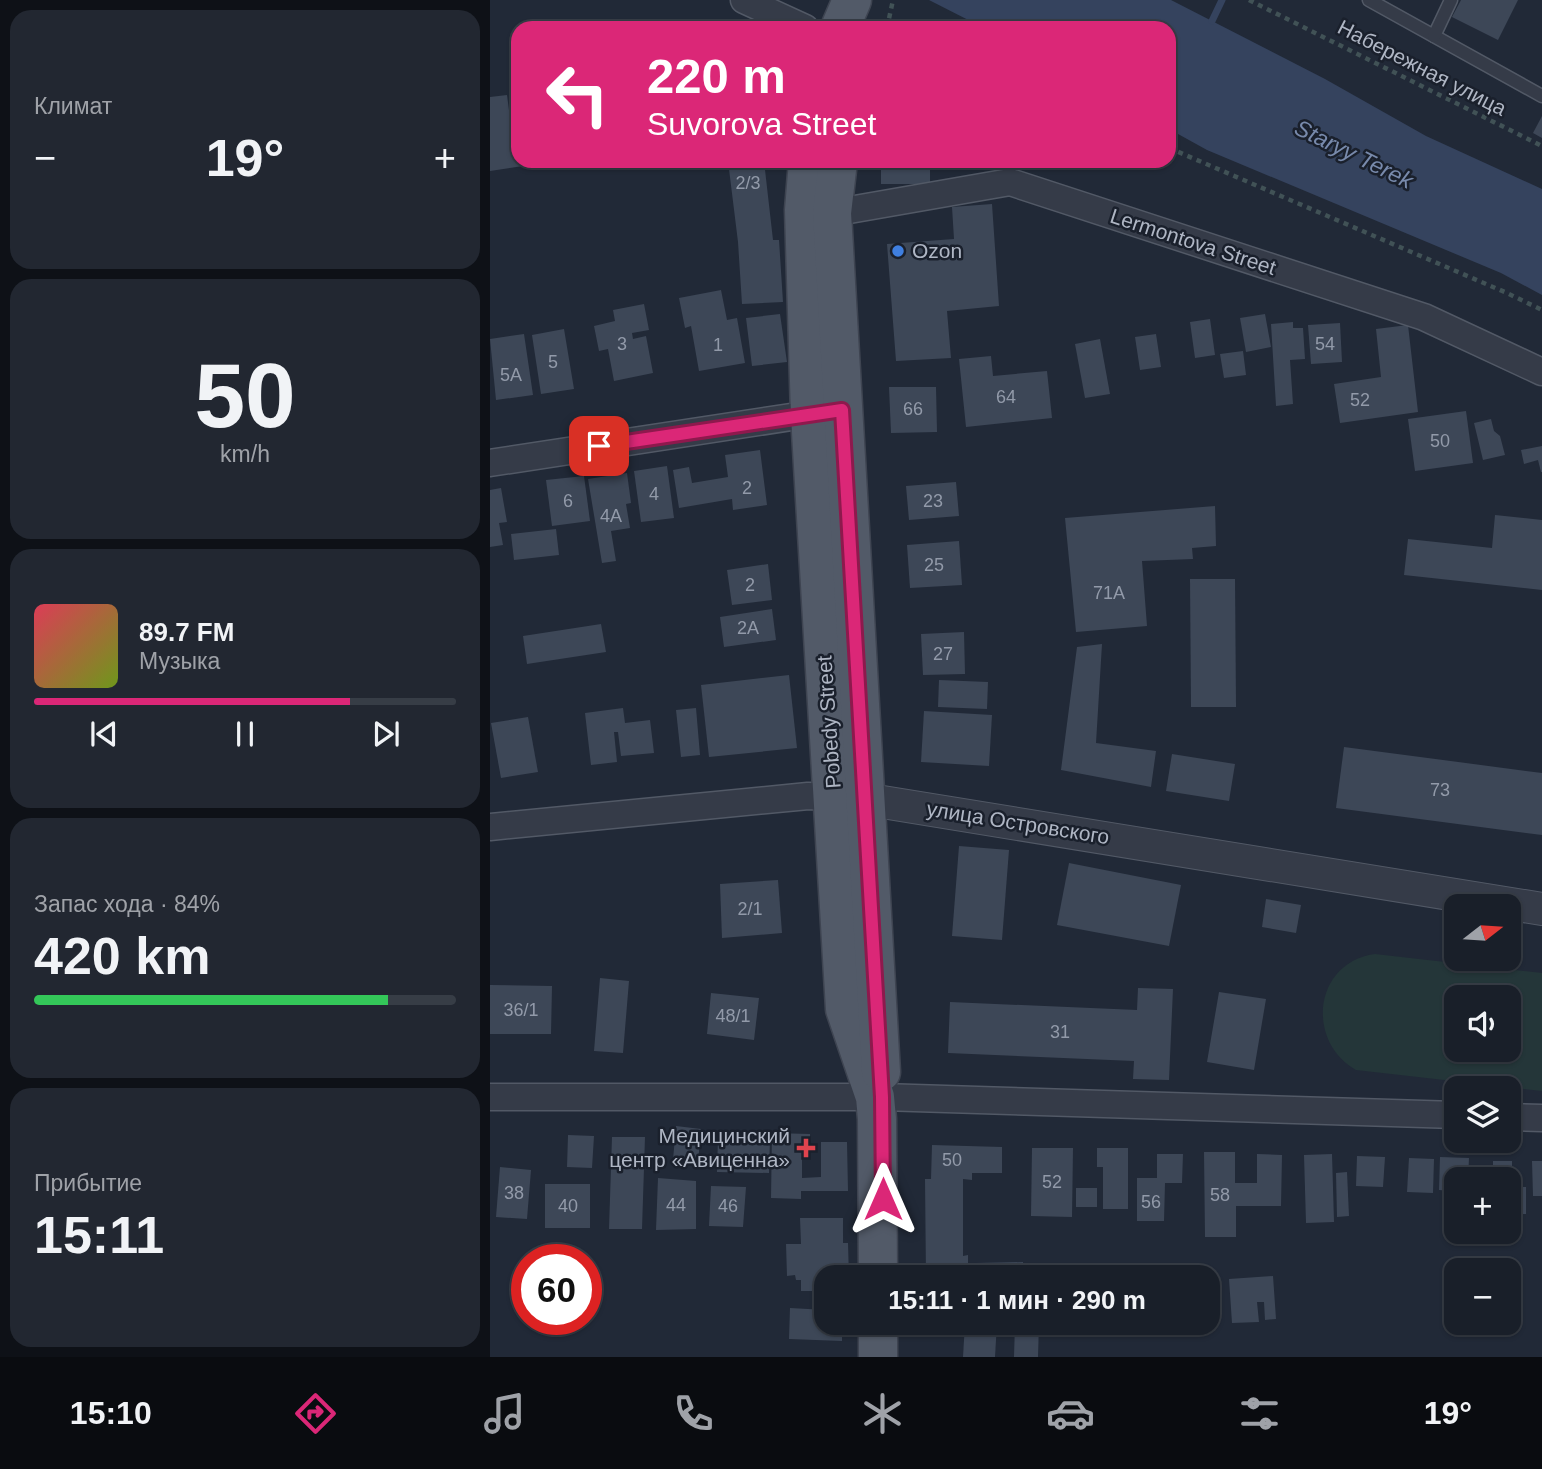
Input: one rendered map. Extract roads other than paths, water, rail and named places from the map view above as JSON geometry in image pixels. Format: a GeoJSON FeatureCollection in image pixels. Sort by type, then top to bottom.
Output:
{"type":"FeatureCollection","features":[{"type":"Feature","properties":{"kind":"main road"},"geometry":{"type":"LineString","coordinates":[[843,21],[853,0]]}},
{"type":"Feature","properties":{"kind":"main road"},"geometry":{"type":"LineString","coordinates":[[850,21],[853,0]]}},
{"type":"Feature","properties":{"kind":"main road","name":"Pobedy Street"},"geometry":{"type":"LineString","coordinates":[[807,168],[804,210],[826,412],[849,797],[879,1097],[880,1265]]}},
{"type":"Feature","properties":{"kind":"main road","name":"Pobedy Street"},"geometry":{"type":"LineString","coordinates":[[826,412],[832,213],[837,168]]}},
{"type":"Feature","properties":{"kind":"main road"},"geometry":{"type":"LineString","coordinates":[[880,1335],[881,1357]]}},
{"type":"Feature","properties":{"kind":"street"},"geometry":{"type":"LineString","coordinates":[[744,0],[790,21]]}},
{"type":"Feature","properties":{"kind":"street","name":"Lermontova Street"},"geometry":{"type":"LineString","coordinates":[[832,213],[1010,182],[1424,317],[1542,372]]}},
{"type":"Feature","properties":{"kind":"street"},"geometry":{"type":"LineString","coordinates":[[490,463],[826,412]]}},
{"type":"Feature","properties":{"kind":"street","name":"улица Островского"},"geometry":{"type":"LineString","coordinates":[[490,827],[849,797],[1542,909]]}},
{"type":"Feature","properties":{"kind":"street"},"geometry":{"type":"LineString","coordinates":[[490,1097],[879,1097],[1444,1115]]}},
{"type":"Feature","properties":{"kind":"street"},"geometry":{"type":"LineString","coordinates":[[1521,1117],[1542,1118]]}},
{"type":"Feature","properties":{"kind":"lane"},"geometry":{"type":"LineString","coordinates":[[1369,0],[1542,95]]}},
{"type":"Feature","properties":{"kind":"lane"},"geometry":{"type":"LineString","coordinates":[[1434,36],[1451,0]]}},
{"type":"Feature","properties":{"kind":"water","name":"Staryy Terek"},"geometry":{"type":"Polygon","coordinates":[[[929,0],[1171,0],[1325,79],[1426,136],[1542,189],[1542,295],[1501,273],[1207,150],[1176,133],[1176,21],[970,21],[929,0]]]}},
{"type":"Feature","properties":{"kind":"waterway"},"geometry":{"type":"LineString","coordinates":[[1212,21],[1222,0]]}},
{"type":"Feature","properties":{"kind":"place","name":"Ozon"},"geometry":{"type":"Point","coordinates":[898,251]}},
{"type":"Feature","properties":{"kind":"place","name":"Медицинский центр «Авиценна»"},"geometry":{"type":"Point","coordinates":[806,1148]}}]}
